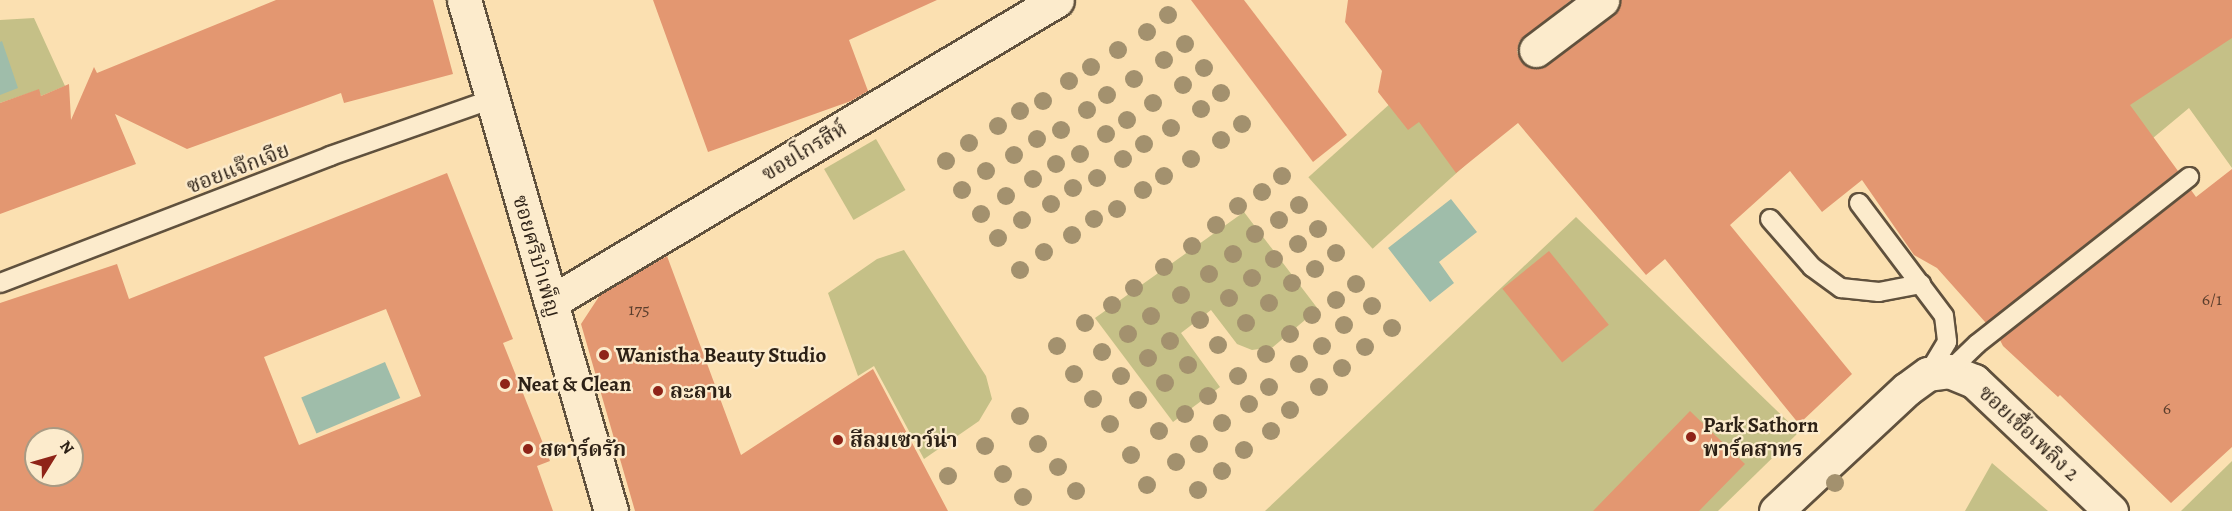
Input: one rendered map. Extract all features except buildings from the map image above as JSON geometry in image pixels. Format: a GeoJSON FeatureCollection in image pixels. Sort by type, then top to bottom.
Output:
{"type":"FeatureCollection","features":[{"type":"Feature","properties":{"kind":"street","name":"ซอยศรีบำเพ็ญ"},"geometry":{"type":"LineString","coordinates":[[464,0],[611,511]]}},
{"type":"Feature","properties":{"kind":"street","name":"ฃอยโกรสีห์"},"geometry":{"type":"LineString","coordinates":[[551,302],[1057,0]]}},
{"type":"Feature","properties":{"kind":"street"},"geometry":{"type":"LineString","coordinates":[[1536,50],[1602,0]]}},
{"type":"Feature","properties":{"kind":"street"},"geometry":{"type":"LineString","coordinates":[[1776,511],[1907,389],[1939,372]]}},
{"type":"Feature","properties":{"kind":"street","name":"ซอยเชื้อเพลิง 2"},"geometry":{"type":"LineString","coordinates":[[1939,372],[1974,381],[2111,511]]}},
{"type":"Feature","properties":{"kind":"lane","name":"ซอยแจ๊กเจีย"},"geometry":{"type":"LineString","coordinates":[[0,283],[330,156],[493,99]]}},
{"type":"Feature","properties":{"kind":"lane"},"geometry":{"type":"LineString","coordinates":[[1939,372],[2189,177]]}},
{"type":"Feature","properties":{"kind":"lane"},"geometry":{"type":"LineString","coordinates":[[1859,203],[1944,316],[1947,342],[1939,372]]}},
{"type":"Feature","properties":{"kind":"lane"},"geometry":{"type":"LineString","coordinates":[[1770,219],[1812,267],[1841,288],[1879,292],[1921,284]]}},
{"type":"Feature","properties":{"kind":"shaded area"},"geometry":{"type":"Polygon","coordinates":[[[34,18],[65,86],[41,96],[38,90],[0,103],[0,20],[34,18]]]}},
{"type":"Feature","properties":{"kind":"shaded area"},"geometry":{"type":"Polygon","coordinates":[[[2232,22],[2232,168],[2189,108],[2147,143],[2121,102],[2232,22]]]}},
{"type":"Feature","properties":{"kind":"shaded area"},"geometry":{"type":"Polygon","coordinates":[[[2,41],[18,88],[0,95],[0,42],[2,41]]]}},
{"type":"Feature","properties":{"kind":"shaded area"},"geometry":{"type":"Polygon","coordinates":[[[1402,93],[1466,164],[1373,249],[1308,177],[1402,93]]]}},
{"type":"Feature","properties":{"kind":"shaded area"},"geometry":{"type":"Polygon","coordinates":[[[876,139],[906,190],[854,220],[824,169],[876,139]]]}},
{"type":"Feature","properties":{"kind":"shaded area"},"geometry":{"type":"Polygon","coordinates":[[[1451,199],[1477,232],[1439,262],[1454,283],[1430,302],[1388,248],[1451,199]]]}},
{"type":"Feature","properties":{"kind":"shaded area"},"geometry":{"type":"Polygon","coordinates":[[[1244,212],[1318,309],[1273,347],[1252,350],[1237,344],[1211,310],[1181,333],[1220,387],[1173,422],[1095,318],[1244,212]]]}},
{"type":"Feature","properties":{"kind":"shaded area"},"geometry":{"type":"Polygon","coordinates":[[[1576,217],[1799,432],[1718,511],[1265,511],[1576,217]]]}},
{"type":"Feature","properties":{"kind":"shaded area"},"geometry":{"type":"Polygon","coordinates":[[[904,250],[986,376],[992,399],[979,421],[924,459],[874,366],[858,376],[828,293],[877,259],[904,250]]]}},
{"type":"Feature","properties":{"kind":"shaded area"},"geometry":{"type":"Polygon","coordinates":[[[385,362],[400,398],[316,433],[301,398],[385,362]]]}},
{"type":"Feature","properties":{"kind":"shaded area"},"geometry":{"type":"Polygon","coordinates":[[[2232,461],[2232,511],[2181,511],[2232,461]]]}},
{"type":"Feature","properties":{"kind":"shaded area"},"geometry":{"type":"Polygon","coordinates":[[[1992,463],[2048,511],[1965,511],[1992,463]]]}},
{"type":"Feature","properties":{"kind":"place","name":"Wanistha Beauty Studio"},"geometry":{"type":"Point","coordinates":[604,355]}},
{"type":"Feature","properties":{"kind":"place","name":"Neat & Clean"},"geometry":{"type":"Point","coordinates":[505,384]}},
{"type":"Feature","properties":{"kind":"place","name":"ละลาน"},"geometry":{"type":"Point","coordinates":[658,391]}},
{"type":"Feature","properties":{"kind":"place","name":"Park Sathorn พาร์คสาทร"},"geometry":{"type":"Point","coordinates":[1691,437]}},
{"type":"Feature","properties":{"kind":"place","name":"สีลมเซาว์น่า"},"geometry":{"type":"Point","coordinates":[838,440]}},
{"type":"Feature","properties":{"kind":"place","name":"สตาร์ดรัก"},"geometry":{"type":"Point","coordinates":[528,449]}}]}
